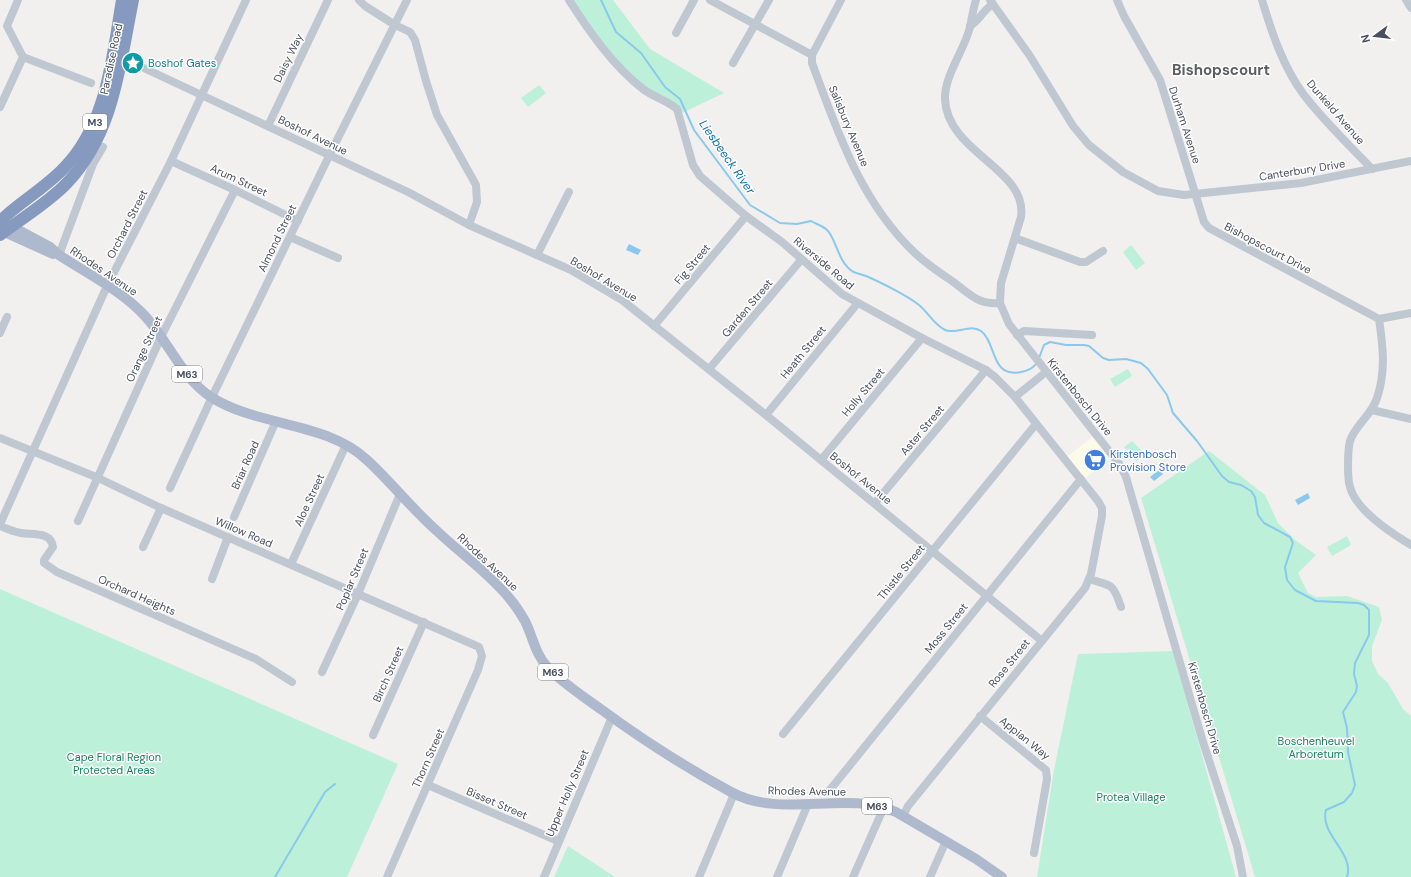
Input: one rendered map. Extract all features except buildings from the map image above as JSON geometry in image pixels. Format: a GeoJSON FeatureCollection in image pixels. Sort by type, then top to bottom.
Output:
{"type":"FeatureCollection","features":[{"type":"Feature","properties":{"kind":"highway","name":"Paradise Road"},"geometry":{"type":"LineString","coordinates":[[0,220],[63,170],[85,141],[96,120],[104,91],[122,0]]}},
{"type":"Feature","properties":{"kind":"highway","name":"Paradise Road"},"geometry":{"type":"LineString","coordinates":[[4,231],[66,184],[84,163],[100,137],[113,98],[133,0]]}},
{"type":"Feature","properties":{"kind":"main road","name":"Rhodes Avenue"},"geometry":{"type":"LineString","coordinates":[[0,220],[4,231],[50,247],[59,255],[107,286],[141,312],[187,373],[212,397],[246,412],[320,435],[346,445],[366,458],[420,516],[467,556],[511,600],[525,621],[540,656],[548,667],[576,692],[612,717],[734,794],[767,803],[862,804],[884,808],[903,816],[946,841],[1002,877]]}},
{"type":"Feature","properties":{"kind":"street"},"geometry":{"type":"LineString","coordinates":[[18,0],[3,24],[23,57],[91,84]]}},
{"type":"Feature","properties":{"kind":"street","name":"Orchard Street"},"geometry":{"type":"LineString","coordinates":[[0,525],[107,286],[171,161],[246,0]]}},
{"type":"Feature","properties":{"kind":"street","name":"Daisy Way"},"geometry":{"type":"LineString","coordinates":[[268,126],[328,0]]}},
{"type":"Feature","properties":{"kind":"street"},"geometry":{"type":"LineString","coordinates":[[359,0],[365,6],[413,35],[437,115],[475,180],[477,202],[469,226]]}},
{"type":"Feature","properties":{"kind":"street","name":"Almond Street"},"geometry":{"type":"LineString","coordinates":[[170,488],[212,397],[329,156],[407,0]]}},
{"type":"Feature","properties":{"kind":"street","name":"Riverside Road"},"geometry":{"type":"LineString","coordinates":[[569,0],[579,17],[628,76],[652,96],[671,104],[677,109],[695,170],[746,216],[782,242],[842,294],[857,304],[986,370],[1015,397],[1098,500],[1102,511]]}},
{"type":"Feature","properties":{"kind":"street"},"geometry":{"type":"LineString","coordinates":[[676,33],[694,0]]}},
{"type":"Feature","properties":{"kind":"street"},"geometry":{"type":"LineString","coordinates":[[710,0],[812,56],[841,0]]}},
{"type":"Feature","properties":{"kind":"street"},"geometry":{"type":"LineString","coordinates":[[733,63],[769,0]]}},
{"type":"Feature","properties":{"kind":"street","name":"Kirstenbosch Drive"},"geometry":{"type":"LineString","coordinates":[[976,0],[970,26],[946,89],[946,107],[950,121],[958,135],[1005,178],[1020,197],[1023,208],[1001,283],[1000,303],[1007,319],[1017,335],[1120,465],[1126,477],[1203,742],[1237,846],[1243,877]]}},
{"type":"Feature","properties":{"kind":"street","name":"Durham Avenue"},"geometry":{"type":"LineString","coordinates":[[1117,0],[1124,16],[1160,80],[1196,194]]}},
{"type":"Feature","properties":{"kind":"street","name":"Dunkeld Avenue"},"geometry":{"type":"LineString","coordinates":[[1262,0],[1269,24],[1284,62],[1304,95],[1372,169]]}},
{"type":"Feature","properties":{"kind":"street"},"geometry":{"type":"LineString","coordinates":[[1406,0],[1411,8]]}},
{"type":"Feature","properties":{"kind":"street"},"geometry":{"type":"LineString","coordinates":[[992,2],[1030,56],[1073,126],[1089,145],[1123,172],[1148,187],[1169,194],[1196,194]]}},
{"type":"Feature","properties":{"kind":"street","name":"Kirstenbosch Drive"},"geometry":{"type":"LineString","coordinates":[[970,26],[975,23],[984,9],[992,2]]}},
{"type":"Feature","properties":{"kind":"street","name":"Salisbury Avenue"},"geometry":{"type":"LineString","coordinates":[[812,56],[812,63],[841,141],[870,197],[893,227],[916,253],[976,299],[988,304],[1000,303]]}},
{"type":"Feature","properties":{"kind":"street"},"geometry":{"type":"LineString","coordinates":[[0,107],[23,57]]}},
{"type":"Feature","properties":{"kind":"street","name":"Boshof Avenue"},"geometry":{"type":"LineString","coordinates":[[131,62],[408,192],[469,226],[571,270],[622,300],[710,369],[1042,641]]}},
{"type":"Feature","properties":{"kind":"street"},"geometry":{"type":"LineString","coordinates":[[59,255],[93,164],[103,147]]}},
{"type":"Feature","properties":{"kind":"street","name":"Arum Street"},"geometry":{"type":"LineString","coordinates":[[171,161],[298,221]]}},
{"type":"Feature","properties":{"kind":"street","name":"Canterbury Drive"},"geometry":{"type":"LineString","coordinates":[[1196,194],[1301,182],[1411,161]]}},
{"type":"Feature","properties":{"kind":"street","name":"Orange Street"},"geometry":{"type":"LineString","coordinates":[[78,521],[96,477],[161,337],[235,190]]}},
{"type":"Feature","properties":{"kind":"street"},"geometry":{"type":"LineString","coordinates":[[537,255],[569,192]]}},
{"type":"Feature","properties":{"kind":"street","name":"Bishopscourt Drive"},"geometry":{"type":"LineString","coordinates":[[1196,194],[1204,222],[1209,228],[1379,319]]}},
{"type":"Feature","properties":{"kind":"street","name":"Fig Street"},"geometry":{"type":"LineString","coordinates":[[654,326],[746,216]]}},
{"type":"Feature","properties":{"kind":"street"},"geometry":{"type":"LineString","coordinates":[[290,237],[338,258]]}},
{"type":"Feature","properties":{"kind":"street"},"geometry":{"type":"LineString","coordinates":[[1015,238],[1080,262],[1086,262],[1103,251]]}},
{"type":"Feature","properties":{"kind":"street","name":"Garden Street"},"geometry":{"type":"LineString","coordinates":[[710,369],[802,260]]}},
{"type":"Feature","properties":{"kind":"street","name":"Heath Street"},"geometry":{"type":"LineString","coordinates":[[766,415],[857,304]]}},
{"type":"Feature","properties":{"kind":"street"},"geometry":{"type":"LineString","coordinates":[[1411,313],[1379,319],[1384,365],[1379,391],[1372,410],[1357,428],[1350,441],[1348,457],[1350,487],[1355,498],[1369,514],[1411,545]]}},
{"type":"Feature","properties":{"kind":"street"},"geometry":{"type":"LineString","coordinates":[[0,333],[7,317]]}},
{"type":"Feature","properties":{"kind":"street"},"geometry":{"type":"LineString","coordinates":[[1017,335],[1024,331],[1092,335]]}},
{"type":"Feature","properties":{"kind":"street","name":"Holly Street"},"geometry":{"type":"LineString","coordinates":[[821,460],[922,338]]}},
{"type":"Feature","properties":{"kind":"street","name":"Aster Street"},"geometry":{"type":"LineString","coordinates":[[875,503],[986,370]]}},
{"type":"Feature","properties":{"kind":"street"},"geometry":{"type":"LineString","coordinates":[[1015,397],[1044,370]]}},
{"type":"Feature","properties":{"kind":"street"},"geometry":{"type":"LineString","coordinates":[[1372,410],[1411,419]]}},
{"type":"Feature","properties":{"kind":"street","name":"Briar Road"},"geometry":{"type":"LineString","coordinates":[[234,517],[276,421]]}},
{"type":"Feature","properties":{"kind":"street","name":"Thistle Street"},"geometry":{"type":"LineString","coordinates":[[783,734],[1036,424]]}},
{"type":"Feature","properties":{"kind":"street","name":"Willow Road"},"geometry":{"type":"LineString","coordinates":[[0,438],[96,477],[161,508],[479,647]]}},
{"type":"Feature","properties":{"kind":"street","name":"Aloe Street"},"geometry":{"type":"LineString","coordinates":[[291,564],[346,445]]}},
{"type":"Feature","properties":{"kind":"street","name":"Moss Street"},"geometry":{"type":"LineString","coordinates":[[829,790],[1081,479]]}},
{"type":"Feature","properties":{"kind":"street","name":"Poplar Street"},"geometry":{"type":"LineString","coordinates":[[322,672],[358,594],[400,494]]}},
{"type":"Feature","properties":{"kind":"street"},"geometry":{"type":"LineString","coordinates":[[143,547],[161,508]]}},
{"type":"Feature","properties":{"kind":"street","name":"Rose Street"},"geometry":{"type":"LineString","coordinates":[[903,816],[908,806],[980,716],[1084,590],[1089,580],[1102,511]]}},
{"type":"Feature","properties":{"kind":"street","name":"Orchard Heights"},"geometry":{"type":"LineString","coordinates":[[0,525],[18,533],[41,534],[49,539],[53,544],[44,563],[57,572],[256,659],[292,682]]}},
{"type":"Feature","properties":{"kind":"street"},"geometry":{"type":"LineString","coordinates":[[212,579],[228,537]]}},
{"type":"Feature","properties":{"kind":"street"},"geometry":{"type":"LineString","coordinates":[[1089,580],[1111,586],[1115,590],[1121,607]]}},
{"type":"Feature","properties":{"kind":"street","name":"Birch Street"},"geometry":{"type":"LineString","coordinates":[[373,735],[424,622]]}},
{"type":"Feature","properties":{"kind":"street","name":"Thorn Street"},"geometry":{"type":"LineString","coordinates":[[388,877],[478,670],[482,656],[479,647]]}},
{"type":"Feature","properties":{"kind":"street","name":"Appian Way"},"geometry":{"type":"LineString","coordinates":[[980,716],[1046,770],[1047,779],[1034,853]]}},
{"type":"Feature","properties":{"kind":"street","name":"Upper Holly Street"},"geometry":{"type":"LineString","coordinates":[[544,877],[612,717]]}},
{"type":"Feature","properties":{"kind":"street","name":"Bisset Street"},"geometry":{"type":"LineString","coordinates":[[428,785],[558,841]]}},
{"type":"Feature","properties":{"kind":"street"},"geometry":{"type":"LineString","coordinates":[[699,877],[734,794]]}},
{"type":"Feature","properties":{"kind":"street"},"geometry":{"type":"LineString","coordinates":[[777,877],[808,804]]}},
{"type":"Feature","properties":{"kind":"street"},"geometry":{"type":"LineString","coordinates":[[854,877],[884,808]]}},
{"type":"Feature","properties":{"kind":"street"},"geometry":{"type":"LineString","coordinates":[[930,877],[946,841]]}},
{"type":"Feature","properties":{"kind":"shaded area"},"geometry":{"type":"Polygon","coordinates":[[[1096,434],[1113,456],[1082,481],[1064,459],[1096,434]]]}},
{"type":"Feature","properties":{"kind":"green space"},"geometry":{"type":"Polygon","coordinates":[[[571,0],[613,0],[650,49],[724,93],[682,113],[670,106],[655,96],[629,74],[597,37],[571,0]]]}},
{"type":"Feature","properties":{"kind":"green space"},"geometry":{"type":"Polygon","coordinates":[[[539,85],[546,93],[528,107],[521,98],[539,85]]]}},
{"type":"Feature","properties":{"kind":"green space"},"geometry":{"type":"Polygon","coordinates":[[[1131,245],[1145,263],[1136,270],[1123,252],[1131,245]]]}},
{"type":"Feature","properties":{"kind":"green space"},"geometry":{"type":"Polygon","coordinates":[[[1128,369],[1132,376],[1115,387],[1110,379],[1128,369]]]}},
{"type":"Feature","properties":{"kind":"green space"},"geometry":{"type":"Polygon","coordinates":[[[1132,441],[1142,451],[1143,455],[1136,461],[1128,449],[1127,450],[1124,447],[1132,441]]]}},
{"type":"Feature","properties":{"kind":"green space","name":"Boschenheuvel Arboretum"},"geometry":{"type":"Polygon","coordinates":[[[1209,451],[1265,495],[1278,523],[1295,540],[1316,555],[1298,573],[1308,593],[1316,597],[1347,596],[1379,607],[1382,620],[1372,646],[1372,661],[1378,674],[1388,683],[1403,709],[1411,716],[1411,877],[1255,877],[1141,498],[1209,451]]]}},
{"type":"Feature","properties":{"kind":"green space"},"geometry":{"type":"Polygon","coordinates":[[[1347,536],[1351,545],[1332,556],[1327,547],[1347,536]]]}},
{"type":"Feature","properties":{"kind":"green space","name":"Cape Floral Region Protected Areas"},"geometry":{"type":"Polygon","coordinates":[[[0,589],[398,764],[347,877],[0,877],[0,589]]]}},
{"type":"Feature","properties":{"kind":"green space","name":"Protea Village"},"geometry":{"type":"Polygon","coordinates":[[[1173,651],[1236,877],[1037,877],[1054,770],[1078,654],[1173,651]]]}},
{"type":"Feature","properties":{"kind":"green space"},"geometry":{"type":"Polygon","coordinates":[[[568,846],[615,877],[554,877],[568,846]]]}},
{"type":"Feature","properties":{"kind":"water"},"geometry":{"type":"Polygon","coordinates":[[[629,244],[641,250],[638,255],[626,250],[629,244]]]}},
{"type":"Feature","properties":{"kind":"water"},"geometry":{"type":"Polygon","coordinates":[[[1159,470],[1163,474],[1154,481],[1150,477],[1159,470]]]}},
{"type":"Feature","properties":{"kind":"water"},"geometry":{"type":"Polygon","coordinates":[[[1308,493],[1310,498],[1298,505],[1295,500],[1308,493]]]}},
{"type":"Feature","properties":{"kind":"waterway","name":"Liesbeeck River"},"geometry":{"type":"LineString","coordinates":[[601,0],[616,32],[641,53],[665,87],[680,99],[694,130],[750,205],[780,223],[797,224],[811,221],[824,227],[833,239],[843,262],[852,271],[894,289],[919,305],[937,325],[945,330],[954,331],[972,328],[981,331],[986,336],[995,358],[1004,370],[1021,372],[1029,370],[1036,364]]}},
{"type":"Feature","properties":{"kind":"waterway","name":"Liesbeeck River"},"geometry":{"type":"LineString","coordinates":[[1039,358],[1044,345],[1050,342],[1066,345],[1089,346],[1103,358],[1109,360],[1126,359],[1141,363],[1148,369],[1167,395],[1173,413],[1197,441],[1222,476],[1229,482],[1241,485],[1251,491],[1255,497],[1258,515],[1264,523],[1290,537],[1293,543],[1285,567],[1287,580],[1295,590],[1316,601],[1358,603],[1364,605],[1369,610],[1369,635],[1355,663],[1354,674],[1357,686],[1356,692],[1343,712],[1347,728],[1348,752],[1355,785],[1352,793],[1344,802],[1326,810],[1325,819],[1327,827],[1346,860],[1348,868],[1347,877]]}},
{"type":"Feature","properties":{"kind":"waterway"},"geometry":{"type":"LineString","coordinates":[[275,877],[325,792],[335,784]]}},
{"type":"Feature","properties":{"kind":"place","name":"Boshof Gates"},"geometry":{"type":"Point","coordinates":[133,63]}},
{"type":"Feature","properties":{"kind":"place","name":"Kirstenbosch Provision Store"},"geometry":{"type":"Point","coordinates":[1095,460]}},
{"type":"Feature","properties":{"kind":"district","name":"Bishopscourt"},"geometry":{"type":"Point","coordinates":[1221,70]}}]}
